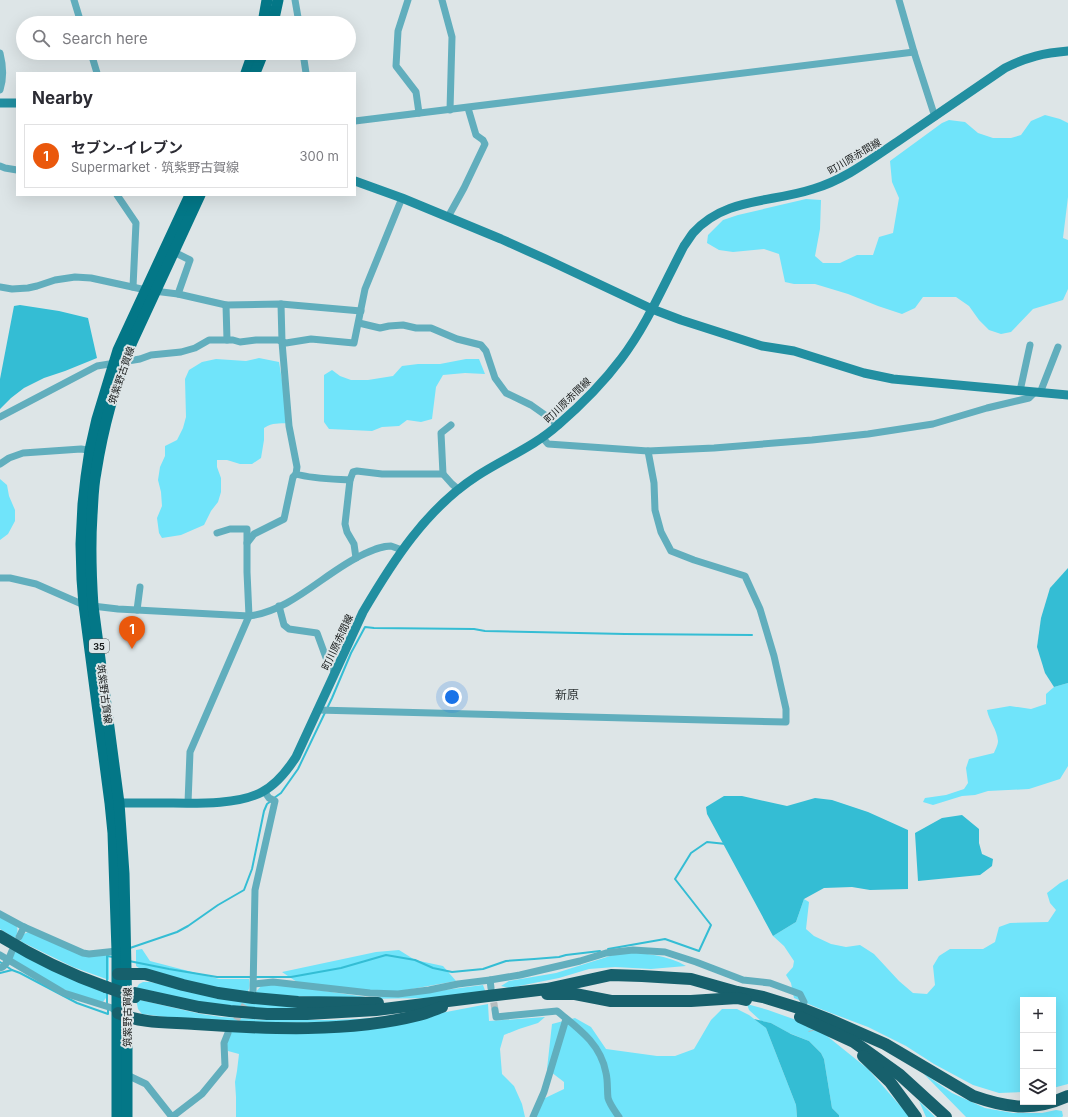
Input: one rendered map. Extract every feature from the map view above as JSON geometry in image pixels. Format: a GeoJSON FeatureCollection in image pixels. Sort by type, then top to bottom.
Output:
{"type":"FeatureCollection","features":[{"type":"Feature","properties":{"kind":"highway"},"geometry":{"type":"LineString","coordinates":[[0,932],[56,962],[106,985],[175,1006],[229,1015],[307,1018],[373,1014],[547,988],[611,975],[691,979],[738,992],[763,997],[805,1010],[885,1044],[973,1096],[988,1101],[1016,1107],[1053,1102],[1068,1096]]}},
{"type":"Feature","properties":{"kind":"highway"},"geometry":{"type":"LineString","coordinates":[[0,936],[24,951],[56,967],[87,981],[106,985]]}},
{"type":"Feature","properties":{"kind":"highway"},"geometry":{"type":"LineString","coordinates":[[122,973],[145,974],[218,993],[276,1000],[342,1003],[441,1004],[549,994],[575,994],[611,1001],[691,1001],[737,998],[786,1011],[807,1019],[854,1042],[900,1075],[946,1117]]}},
{"type":"Feature","properties":{"kind":"highway"},"geometry":{"type":"LineString","coordinates":[[123,1015],[146,1021],[250,1027],[298,1028],[361,1025],[388,1021],[419,1015],[441,1004]]}},
{"type":"Feature","properties":{"kind":"highway"},"geometry":{"type":"LineString","coordinates":[[850,1029],[908,1073],[956,1117]]}},
{"type":"Feature","properties":{"kind":"highway"},"geometry":{"type":"LineString","coordinates":[[834,1032],[866,1058],[890,1082],[916,1117]]}},
{"type":"Feature","properties":{"kind":"main road"},"geometry":{"type":"LineString","coordinates":[[264,16],[267,0]]}},
{"type":"Feature","properties":{"kind":"main road"},"geometry":{"type":"LineString","coordinates":[[275,16],[278,0]]}},
{"type":"Feature","properties":{"kind":"main road","name":"町川原赤間線"},"geometry":{"type":"LineString","coordinates":[[115,803],[188,803],[235,801],[256,795],[276,782],[286,772],[296,757],[363,612],[376,589],[402,550],[431,514],[459,490],[476,477],[558,426],[602,382],[621,359],[640,330],[684,246],[693,234],[713,217],[722,211],[742,204],[807,191],[837,180],[858,168],[935,117],[1005,68],[1029,57],[1068,51]]}},
{"type":"Feature","properties":{"kind":"main road"},"geometry":{"type":"LineString","coordinates":[[246,72],[251,60]]}},
{"type":"Feature","properties":{"kind":"main road"},"geometry":{"type":"LineString","coordinates":[[255,72],[260,60]]}},
{"type":"Feature","properties":{"kind":"main road"},"geometry":{"type":"LineString","coordinates":[[0,103],[16,103]]}},
{"type":"Feature","properties":{"kind":"main road"},"geometry":{"type":"LineString","coordinates":[[356,181],[448,217],[550,261],[652,309],[762,346],[801,353],[864,373],[893,379],[1068,395]]}},
{"type":"Feature","properties":{"kind":"main road","name":"筑紫野古賀線"},"geometry":{"type":"LineString","coordinates":[[127,1117],[127,1075],[122,973],[124,874],[89,606],[92,584],[90,543],[95,451],[115,389],[119,362],[151,291],[190,196]]}},
{"type":"Feature","properties":{"kind":"main road","name":"筑紫野古賀線"},"geometry":{"type":"LineString","coordinates":[[151,291],[174,252],[200,196]]}},
{"type":"Feature","properties":{"kind":"main road","name":"筑紫野古賀線"},"geometry":{"type":"LineString","coordinates":[[115,803],[113,833],[117,951],[122,973]]}},
{"type":"Feature","properties":{"kind":"main road","name":"筑紫野古賀線"},"geometry":{"type":"LineString","coordinates":[[118,1117],[123,1015]]}},
{"type":"Feature","properties":{"kind":"street"},"geometry":{"type":"LineString","coordinates":[[74,0],[79,16]]}},
{"type":"Feature","properties":{"kind":"street"},"geometry":{"type":"LineString","coordinates":[[295,0],[298,16]]}},
{"type":"Feature","properties":{"kind":"street"},"geometry":{"type":"LineString","coordinates":[[408,0],[398,31],[396,66],[416,92],[419,113]]}},
{"type":"Feature","properties":{"kind":"street"},"geometry":{"type":"LineString","coordinates":[[442,0],[452,37],[450,110]]}},
{"type":"Feature","properties":{"kind":"street"},"geometry":{"type":"LineString","coordinates":[[898,0],[935,117]]}},
{"type":"Feature","properties":{"kind":"street"},"geometry":{"type":"LineString","coordinates":[[356,121],[914,52]]}},
{"type":"Feature","properties":{"kind":"street"},"geometry":{"type":"LineString","coordinates":[[0,56],[2,83],[0,90]]}},
{"type":"Feature","properties":{"kind":"street"},"geometry":{"type":"LineString","coordinates":[[93,60],[97,72]]}},
{"type":"Feature","properties":{"kind":"street"},"geometry":{"type":"LineString","coordinates":[[305,60],[306,72]]}},
{"type":"Feature","properties":{"kind":"street"},"geometry":{"type":"LineString","coordinates":[[448,217],[485,144],[483,140],[476,135],[468,108]]}},
{"type":"Feature","properties":{"kind":"street"},"geometry":{"type":"LineString","coordinates":[[0,166],[16,170]]}},
{"type":"Feature","properties":{"kind":"street"},"geometry":{"type":"LineString","coordinates":[[118,196],[136,223],[133,287]]}},
{"type":"Feature","properties":{"kind":"street"},"geometry":{"type":"LineString","coordinates":[[0,417],[97,366],[140,359],[151,355],[181,352],[194,348],[209,340],[233,340],[240,342],[278,340],[286,343],[311,339],[354,343],[365,289],[402,198]]}},
{"type":"Feature","properties":{"kind":"street"},"geometry":{"type":"LineString","coordinates":[[174,252],[190,260],[178,294]]}},
{"type":"Feature","properties":{"kind":"street"},"geometry":{"type":"LineString","coordinates":[[0,286],[12,289],[28,288],[75,276],[151,291],[178,294],[226,305],[281,304],[361,311]]}},
{"type":"Feature","properties":{"kind":"street"},"geometry":{"type":"LineString","coordinates":[[247,543],[254,534],[284,519],[293,477],[296,474],[297,468],[289,426],[282,342],[281,304]]}},
{"type":"Feature","properties":{"kind":"street"},"geometry":{"type":"LineString","coordinates":[[226,305],[227,340]]}},
{"type":"Feature","properties":{"kind":"street"},"geometry":{"type":"LineString","coordinates":[[359,323],[380,328],[403,325],[416,328],[431,328],[457,339],[481,345],[486,351],[495,378],[506,393],[531,405],[558,426]]}},
{"type":"Feature","properties":{"kind":"street"},"geometry":{"type":"LineString","coordinates":[[1020,391],[1030,345]]}},
{"type":"Feature","properties":{"kind":"street"},"geometry":{"type":"LineString","coordinates":[[542,437],[548,444],[648,451],[714,448],[812,440],[868,434],[933,424],[987,408],[1029,398],[1038,392],[1058,347]]}},
{"type":"Feature","properties":{"kind":"street"},"geometry":{"type":"LineString","coordinates":[[451,425],[441,433],[443,474],[459,490]]}},
{"type":"Feature","properties":{"kind":"street"},"geometry":{"type":"LineString","coordinates":[[0,464],[9,458],[22,453],[81,449],[95,451]]}},
{"type":"Feature","properties":{"kind":"street"},"geometry":{"type":"LineString","coordinates":[[318,710],[786,722],[786,709],[774,656],[760,609],[745,576],[671,551],[661,532],[655,510],[654,483],[648,451]]}},
{"type":"Feature","properties":{"kind":"street"},"geometry":{"type":"LineString","coordinates":[[356,558],[354,544],[347,532],[345,524],[350,480],[353,472],[357,471],[382,474],[443,474]]}},
{"type":"Feature","properties":{"kind":"street"},"geometry":{"type":"LineString","coordinates":[[296,474],[327,479],[350,480]]}},
{"type":"Feature","properties":{"kind":"street"},"geometry":{"type":"LineString","coordinates":[[188,803],[190,752],[249,616],[246,572],[247,529],[230,529],[217,533]]}},
{"type":"Feature","properties":{"kind":"street"},"geometry":{"type":"LineString","coordinates":[[0,578],[10,578],[36,584],[89,606],[249,616],[259,615],[306,592],[342,566],[377,548],[392,546],[402,550]]}},
{"type":"Feature","properties":{"kind":"street"},"geometry":{"type":"LineString","coordinates":[[137,610],[140,587]]}},
{"type":"Feature","properties":{"kind":"street"},"geometry":{"type":"LineString","coordinates":[[279,606],[284,625],[289,629],[317,633],[328,663],[335,672]]}},
{"type":"Feature","properties":{"kind":"street"},"geometry":{"type":"LineString","coordinates":[[264,791],[269,798],[275,801],[255,890],[253,987],[273,982],[370,993],[398,994],[490,980],[550,968],[606,953],[633,950],[665,952],[743,980],[770,982],[800,994],[804,1002]]}},
{"type":"Feature","properties":{"kind":"street"},"geometry":{"type":"LineString","coordinates":[[0,914],[83,953],[89,954],[117,951]]}},
{"type":"Feature","properties":{"kind":"street"},"geometry":{"type":"LineString","coordinates":[[19,937],[24,926]]}},
{"type":"Feature","properties":{"kind":"street"},"geometry":{"type":"LineString","coordinates":[[0,968],[7,964],[12,951]]}},
{"type":"Feature","properties":{"kind":"street"},"geometry":{"type":"LineString","coordinates":[[0,955],[64,993],[112,1008],[123,1015]]}},
{"type":"Feature","properties":{"kind":"street"},"geometry":{"type":"LineString","coordinates":[[490,980],[491,988]]}},
{"type":"Feature","properties":{"kind":"street"},"geometry":{"type":"LineString","coordinates":[[495,1010],[496,1017],[557,1011],[589,1038],[597,1048],[603,1061],[606,1073],[608,1099],[619,1117]]}},
{"type":"Feature","properties":{"kind":"street"},"geometry":{"type":"LineString","coordinates":[[533,1117],[544,1092],[566,1019]]}},
{"type":"Feature","properties":{"kind":"street"},"geometry":{"type":"LineString","coordinates":[[127,1075],[146,1084],[172,1117],[202,1094],[225,1066],[224,1043],[228,1033]]}},
{"type":"Feature","properties":{"kind":"shaded area"},"geometry":{"type":"Polygon","coordinates":[[[1045,115],[1068,123],[1068,197],[1063,238],[1068,240],[1068,289],[1063,300],[1033,309],[1011,332],[1001,334],[989,330],[979,320],[969,306],[956,297],[923,297],[915,308],[902,314],[848,294],[815,284],[794,284],[785,282],[779,254],[764,249],[733,252],[719,250],[707,243],[708,235],[723,220],[806,199],[821,200],[820,229],[815,256],[823,263],[840,263],[857,255],[873,255],[879,237],[893,233],[899,198],[892,182],[890,161],[942,123],[949,120],[965,122],[978,133],[993,138],[1011,138],[1021,135],[1031,121],[1045,115]]]}},
{"type":"Feature","properties":{"kind":"shaded area"},"geometry":{"type":"Polygon","coordinates":[[[20,305],[59,311],[88,318],[97,358],[44,378],[24,388],[0,409],[0,379],[14,306],[20,305]]]}},
{"type":"Feature","properties":{"kind":"shaded area"},"geometry":{"type":"Polygon","coordinates":[[[259,358],[279,362],[289,423],[273,424],[264,428],[261,458],[252,464],[240,464],[227,460],[217,460],[217,467],[221,478],[221,492],[218,502],[211,511],[204,525],[181,535],[162,538],[159,533],[157,518],[162,506],[158,480],[160,467],[165,456],[165,446],[177,440],[183,428],[186,417],[185,379],[189,370],[202,362],[216,359],[246,361],[259,358]]]}},
{"type":"Feature","properties":{"kind":"shaded area"},"geometry":{"type":"Polygon","coordinates":[[[466,359],[479,359],[485,374],[465,373],[443,375],[436,387],[432,419],[421,422],[407,420],[399,426],[382,427],[372,431],[329,429],[324,422],[324,375],[332,370],[340,376],[351,380],[368,380],[393,376],[402,366],[440,364],[466,359]]]}},
{"type":"Feature","properties":{"kind":"shaded area"},"geometry":{"type":"Polygon","coordinates":[[[0,479],[7,485],[9,496],[15,510],[15,521],[8,534],[0,540],[0,479]]]}},
{"type":"Feature","properties":{"kind":"shaded area"},"geometry":{"type":"Polygon","coordinates":[[[1068,568],[1068,683],[1054,687],[1045,673],[1037,647],[1041,618],[1050,588],[1068,568]]]}},
{"type":"Feature","properties":{"kind":"shaded area"},"geometry":{"type":"Polygon","coordinates":[[[1068,683],[1068,766],[1060,779],[1029,789],[988,791],[975,795],[962,796],[933,805],[923,802],[925,798],[946,795],[964,789],[968,783],[966,768],[969,759],[994,753],[998,743],[995,729],[989,718],[987,710],[1010,706],[1031,709],[1046,704],[1046,694],[1054,687],[1068,683]]]}},
{"type":"Feature","properties":{"kind":"shaded area"},"geometry":{"type":"Polygon","coordinates":[[[724,796],[742,796],[787,806],[815,798],[832,800],[868,812],[908,830],[908,889],[870,890],[852,887],[824,888],[804,899],[796,922],[773,936],[707,814],[706,807],[724,796]]]}},
{"type":"Feature","properties":{"kind":"shaded area"},"geometry":{"type":"Polygon","coordinates":[[[962,815],[979,829],[979,843],[982,854],[993,859],[992,866],[980,875],[918,881],[915,833],[942,818],[962,815]]]}},
{"type":"Feature","properties":{"kind":"shaded area"},"geometry":{"type":"Polygon","coordinates":[[[1068,879],[1068,1084],[1056,1087],[1056,997],[1020,997],[1020,1092],[999,1093],[973,1085],[934,1064],[906,1046],[868,1027],[794,998],[791,983],[786,975],[793,967],[794,961],[784,946],[773,936],[796,922],[804,899],[809,902],[806,929],[814,936],[831,944],[846,947],[860,945],[874,954],[899,981],[913,993],[927,994],[935,985],[933,966],[939,956],[950,949],[983,949],[995,942],[999,927],[1010,923],[1048,922],[1056,910],[1050,903],[1047,893],[1068,879]]]}},
{"type":"Feature","properties":{"kind":"shaded area"},"geometry":{"type":"Polygon","coordinates":[[[0,916],[17,926],[18,930],[15,938],[0,929],[0,916]]]}},
{"type":"Feature","properties":{"kind":"shaded area"},"geometry":{"type":"Polygon","coordinates":[[[28,932],[85,956],[109,954],[109,980],[73,967],[22,942],[20,940],[24,934],[28,932]]]}},
{"type":"Feature","properties":{"kind":"shaded area"},"geometry":{"type":"Polygon","coordinates":[[[16,948],[108,991],[107,997],[103,1002],[77,995],[52,984],[12,959],[16,948]]]}},
{"type":"Feature","properties":{"kind":"shaded area"},"geometry":{"type":"Polygon","coordinates":[[[142,949],[150,961],[219,979],[249,979],[249,990],[247,993],[223,990],[142,970],[136,966],[136,950],[142,949]]]}},
{"type":"Feature","properties":{"kind":"shaded area"},"geometry":{"type":"Polygon","coordinates":[[[399,950],[415,960],[443,966],[456,981],[395,992],[362,991],[297,982],[282,972],[376,952],[399,950]]]}},
{"type":"Feature","properties":{"kind":"shaded area"},"geometry":{"type":"Polygon","coordinates":[[[626,951],[672,959],[686,966],[651,969],[615,967],[589,969],[559,978],[509,988],[501,986],[509,981],[556,973],[626,951]]]}},
{"type":"Feature","properties":{"kind":"shaded area"},"geometry":{"type":"Polygon","coordinates":[[[143,982],[356,1009],[230,1008],[136,989],[139,984],[143,982]]]}},
{"type":"Feature","properties":{"kind":"shaded area"},"geometry":{"type":"Polygon","coordinates":[[[265,984],[366,997],[391,997],[483,985],[486,993],[430,998],[358,999],[254,994],[261,986],[265,984]]]}},
{"type":"Feature","properties":{"kind":"shaded area"},"geometry":{"type":"Polygon","coordinates":[[[136,999],[201,1014],[222,1017],[266,1020],[333,1020],[376,1018],[354,1023],[205,1022],[142,1014],[138,1009],[136,999]]]}},
{"type":"Feature","properties":{"kind":"shaded area"},"geometry":{"type":"Polygon","coordinates":[[[488,1004],[489,1021],[545,1017],[538,1023],[504,1035],[500,1049],[502,1074],[514,1086],[522,1104],[525,1117],[236,1117],[235,1082],[239,1054],[228,1051],[226,1044],[226,1030],[441,1013],[488,1004]]]}},
{"type":"Feature","properties":{"kind":"shaded area"},"geometry":{"type":"Polygon","coordinates":[[[747,1004],[799,1021],[827,1036],[868,1069],[910,1117],[839,1117],[839,1115],[832,1108],[824,1059],[821,1053],[809,1041],[789,1033],[771,1023],[761,1021],[749,1010],[747,1004]]]}},
{"type":"Feature","properties":{"kind":"shaded area"},"geometry":{"type":"Polygon","coordinates":[[[722,1009],[737,1009],[749,1015],[766,1028],[796,1105],[797,1117],[536,1117],[541,1100],[564,1089],[564,1082],[547,1069],[552,1024],[575,1018],[591,1027],[606,1049],[657,1056],[675,1056],[694,1049],[711,1020],[722,1009]]]}},
{"type":"Feature","properties":{"kind":"shaded area"},"geometry":{"type":"Polygon","coordinates":[[[754,1019],[771,1023],[791,1034],[809,1041],[821,1053],[824,1059],[832,1108],[839,1115],[839,1117],[797,1117],[796,1105],[766,1028],[754,1019]]]}},
{"type":"Feature","properties":{"kind":"shaded area"},"geometry":{"type":"Polygon","coordinates":[[[923,1073],[952,1093],[985,1108],[1013,1113],[1042,1113],[1056,1110],[1062,1111],[1063,1116],[966,1117],[923,1073]]]}},
{"type":"Feature","properties":{"kind":"shaded area"},"geometry":{"type":"Polygon","coordinates":[[[919,1101],[935,1117],[926,1117],[919,1101]]]}},
{"type":"Feature","properties":{"kind":"waterway"},"geometry":{"type":"LineString","coordinates":[[274,798],[281,793],[298,769],[332,698],[351,653],[365,627],[625,634],[752,635]]}},
{"type":"Feature","properties":{"kind":"waterway"},"geometry":{"type":"LineString","coordinates":[[130,948],[177,932],[244,890],[252,869],[264,811],[267,804],[271,801]]}},
{"type":"Feature","properties":{"kind":"waterway"},"geometry":{"type":"LineString","coordinates":[[608,949],[665,939],[699,951],[711,925],[675,879],[691,853],[707,842],[726,844]]}},
{"type":"Feature","properties":{"kind":"waterway"},"geometry":{"type":"LineString","coordinates":[[256,977],[291,977],[341,968],[386,955],[415,960],[433,968],[452,972],[483,969],[506,961],[559,957],[600,951]]}},
{"type":"Feature","properties":{"kind":"waterway"},"geometry":{"type":"LineString","coordinates":[[107,956],[113,957]]}},
{"type":"Feature","properties":{"kind":"waterway"},"geometry":{"type":"LineString","coordinates":[[107,956],[107,983]]}},
{"type":"Feature","properties":{"kind":"waterway"},"geometry":{"type":"LineString","coordinates":[[129,961],[217,977],[251,977]]}},
{"type":"Feature","properties":{"kind":"waterway"},"geometry":{"type":"LineString","coordinates":[[0,962],[12,970]]}},
{"type":"Feature","properties":{"kind":"waterway"},"geometry":{"type":"LineString","coordinates":[[0,973],[12,970],[77,1003],[108,1014],[108,1009]]}},
{"type":"Feature","properties":{"kind":"waterway"},"geometry":{"type":"LineString","coordinates":[[107,993],[107,1005]]}},
{"type":"Feature","properties":{"kind":"tunnel"},"geometry":{"type":"LineString","coordinates":[[492,992],[495,1010]]}},
{"type":"Feature","properties":{"kind":"tunnel"},"geometry":{"type":"LineString","coordinates":[[231,1029],[250,996]]}},
{"type":"Feature","properties":{"kind":"tunnel"},"geometry":{"type":"LineString","coordinates":[[809,1020],[812,1031]]}},
{"type":"Feature","properties":{"kind":"place","name":"セブン-イレブン"},"geometry":{"type":"Point","coordinates":[132,649]}},
{"type":"Feature","properties":{"kind":"district","name":"新原"},"geometry":{"type":"Point","coordinates":[567,694]}}]}
